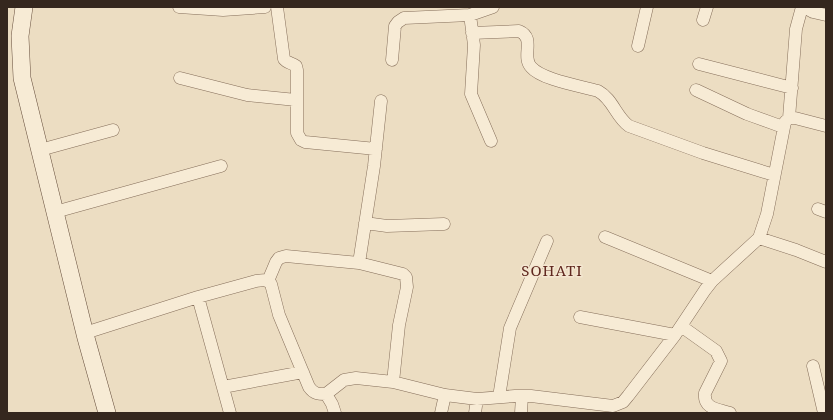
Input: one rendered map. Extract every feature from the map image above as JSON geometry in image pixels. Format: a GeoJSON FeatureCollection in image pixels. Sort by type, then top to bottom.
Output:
{"type":"FeatureCollection","features":[{"type":"Feature","properties":{"kind":"main road"},"geometry":{"type":"LineString","coordinates":[[24,7],[20,36],[22,78],[85,333],[107,413]]}},
{"type":"Feature","properties":{"kind":"street"},"geometry":{"type":"LineString","coordinates":[[179,7],[223,10],[265,7]]}},
{"type":"Feature","properties":{"kind":"street"},"geometry":{"type":"LineString","coordinates":[[278,7],[284,59],[286,62],[293,63],[296,66],[297,133],[300,140],[305,142],[376,149]]}},
{"type":"Feature","properties":{"kind":"street"},"geometry":{"type":"LineString","coordinates":[[392,60],[395,26],[398,22],[413,12],[470,15],[493,7]]}},
{"type":"Feature","properties":{"kind":"street"},"geometry":{"type":"LineString","coordinates":[[638,46],[647,7]]}},
{"type":"Feature","properties":{"kind":"street"},"geometry":{"type":"LineString","coordinates":[[703,20],[707,7]]}},
{"type":"Feature","properties":{"kind":"street"},"geometry":{"type":"LineString","coordinates":[[268,281],[271,284],[279,315],[303,372],[312,392],[317,394],[326,394],[344,380],[356,378],[393,382],[445,395],[477,399],[522,396],[619,408],[678,330],[712,281],[759,238],[767,214],[786,123],[792,88],[797,24],[803,7],[813,12],[826,15]]}},
{"type":"Feature","properties":{"kind":"street"},"geometry":{"type":"LineString","coordinates":[[470,15],[474,45],[471,94],[491,141]]}},
{"type":"Feature","properties":{"kind":"street"},"geometry":{"type":"LineString","coordinates":[[472,33],[519,31],[524,33],[527,38],[528,64],[532,68],[548,77],[604,94],[621,119],[629,126],[704,153],[774,175]]}},
{"type":"Feature","properties":{"kind":"street"},"geometry":{"type":"LineString","coordinates":[[699,64],[792,88]]}},
{"type":"Feature","properties":{"kind":"street"},"geometry":{"type":"LineString","coordinates":[[180,78],[247,96],[296,100]]}},
{"type":"Feature","properties":{"kind":"street"},"geometry":{"type":"LineString","coordinates":[[696,90],[747,114],[786,123],[795,118],[826,126]]}},
{"type":"Feature","properties":{"kind":"street"},"geometry":{"type":"LineString","coordinates":[[359,263],[376,149],[380,101]]}},
{"type":"Feature","properties":{"kind":"street"},"geometry":{"type":"LineString","coordinates":[[40,150],[113,130]]}},
{"type":"Feature","properties":{"kind":"street"},"geometry":{"type":"LineString","coordinates":[[55,212],[221,166]]}},
{"type":"Feature","properties":{"kind":"street"},"geometry":{"type":"LineString","coordinates":[[365,223],[387,226],[444,224]]}},
{"type":"Feature","properties":{"kind":"street"},"geometry":{"type":"LineString","coordinates":[[605,238],[712,281]]}},
{"type":"Feature","properties":{"kind":"street"},"geometry":{"type":"LineString","coordinates":[[759,238],[826,262]]}},
{"type":"Feature","properties":{"kind":"street"},"geometry":{"type":"LineString","coordinates":[[499,397],[510,328],[547,241]]}},
{"type":"Feature","properties":{"kind":"street"},"geometry":{"type":"LineString","coordinates":[[268,281],[276,262],[279,258],[286,256],[359,263],[403,274],[408,282],[399,324],[393,382]]}},
{"type":"Feature","properties":{"kind":"street"},"geometry":{"type":"LineString","coordinates":[[85,333],[198,297],[256,281],[268,281]]}},
{"type":"Feature","properties":{"kind":"street"},"geometry":{"type":"LineString","coordinates":[[198,297],[230,413]]}},
{"type":"Feature","properties":{"kind":"street"},"geometry":{"type":"LineString","coordinates":[[580,317],[678,330],[716,351],[721,361],[706,393],[706,403],[710,406],[730,413]]}},
{"type":"Feature","properties":{"kind":"street"},"geometry":{"type":"LineString","coordinates":[[813,366],[824,413]]}},
{"type":"Feature","properties":{"kind":"street"},"geometry":{"type":"LineString","coordinates":[[223,387],[303,372]]}},
{"type":"Feature","properties":{"kind":"street"},"geometry":{"type":"LineString","coordinates":[[326,394],[330,399],[335,413]]}},
{"type":"Feature","properties":{"kind":"street"},"geometry":{"type":"LineString","coordinates":[[441,413],[445,395]]}},
{"type":"Feature","properties":{"kind":"street"},"geometry":{"type":"LineString","coordinates":[[521,413],[522,396]]}},
{"type":"Feature","properties":{"kind":"street"},"geometry":{"type":"LineString","coordinates":[[475,413],[477,399]]}},
{"type":"Feature","properties":{"kind":"district","name":"SOHATI"},"geometry":{"type":"Point","coordinates":[552,271]}}]}
